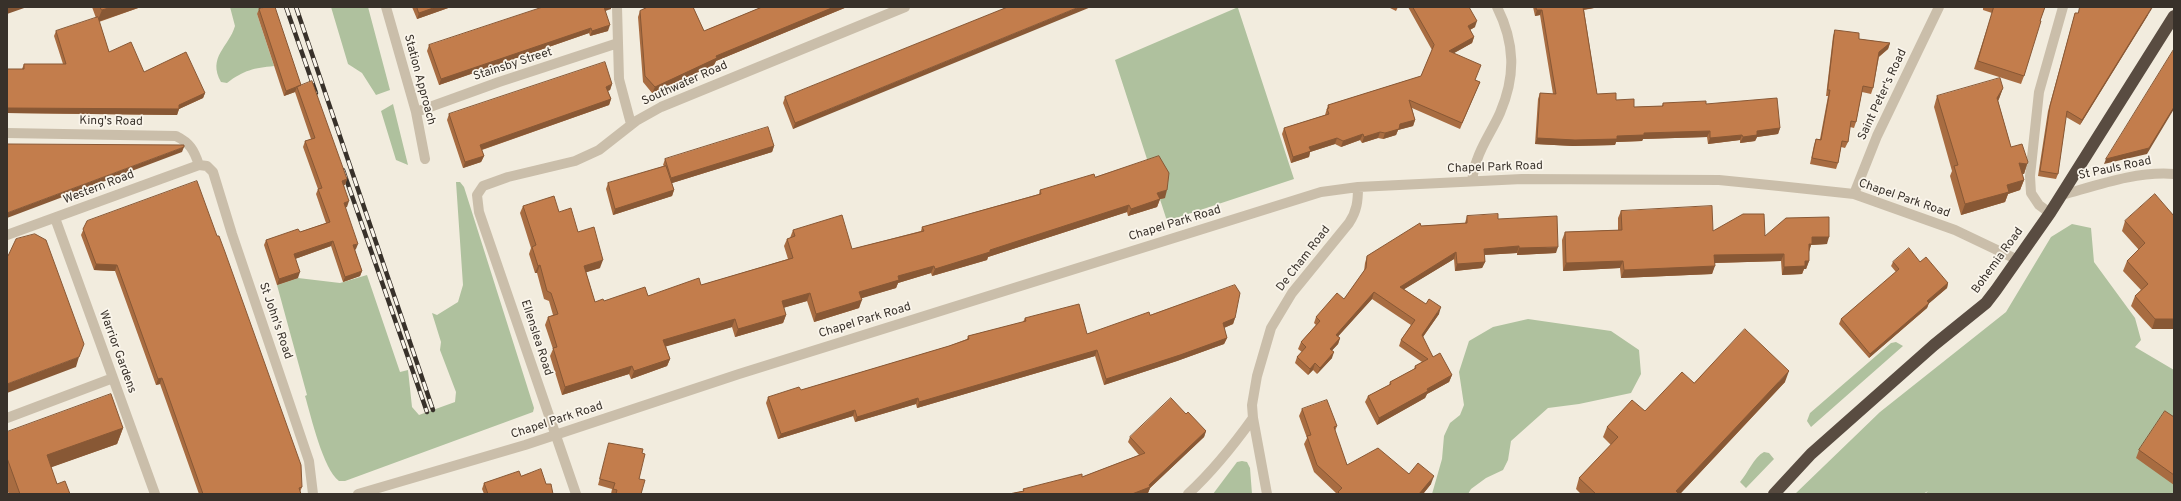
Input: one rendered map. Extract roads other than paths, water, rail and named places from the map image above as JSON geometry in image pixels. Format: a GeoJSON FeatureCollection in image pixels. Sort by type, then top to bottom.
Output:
{"type":"FeatureCollection","features":[{"type":"Feature","properties":{"kind":"highway","name":"Bohemia Road"},"geometry":{"type":"LineString","coordinates":[[1774,494],[1828,438],[1934,345],[1986,303],[2018,260],[2062,195],[2174,16]]}},
{"type":"Feature","properties":{"kind":"street","name":"Station Approach"},"geometry":{"type":"LineString","coordinates":[[386,7],[416,112],[425,159]]}},
{"type":"Feature","properties":{"kind":"street"},"geometry":{"type":"LineString","coordinates":[[617,7],[620,78],[631,124]]}},
{"type":"Feature","properties":{"kind":"street","name":"Southwater Road"},"geometry":{"type":"LineString","coordinates":[[480,190],[483,186],[508,177],[575,161],[599,150],[631,124],[660,107],[905,7]]}},
{"type":"Feature","properties":{"kind":"street"},"geometry":{"type":"LineString","coordinates":[[1472,181],[1477,160],[1504,102],[1512,68],[1511,48],[1506,26],[1497,7]]}},
{"type":"Feature","properties":{"kind":"street","name":"Saint Peter's Road"},"geometry":{"type":"LineString","coordinates":[[1854,194],[1877,136],[1939,7]]}},
{"type":"Feature","properties":{"kind":"street"},"geometry":{"type":"LineString","coordinates":[[2050,213],[2038,205],[2031,193],[2030,176],[2039,92],[2063,7]]}},
{"type":"Feature","properties":{"kind":"street","name":"Stainsby Street"},"geometry":{"type":"LineString","coordinates":[[416,112],[499,82],[618,43]]}},
{"type":"Feature","properties":{"kind":"street","name":"King's Road"},"geometry":{"type":"LineString","coordinates":[[7,133],[176,136],[187,142],[194,151],[199,164]]}},
{"type":"Feature","properties":{"kind":"street","name":"Western Road"},"geometry":{"type":"LineString","coordinates":[[7,235],[199,164]]}},
{"type":"Feature","properties":{"kind":"street","name":"St John's Road"},"geometry":{"type":"LineString","coordinates":[[199,164],[207,166],[213,172],[232,234],[309,461],[313,494]]}},
{"type":"Feature","properties":{"kind":"street","name":"St Pauls Road"},"geometry":{"type":"LineString","coordinates":[[2062,195],[2134,176],[2162,173],[2174,174]]}},
{"type":"Feature","properties":{"kind":"street","name":"Chapel Park Road"},"geometry":{"type":"LineString","coordinates":[[358,494],[557,435],[739,374],[1322,192],[1358,186],[1522,179],[1719,180],[1854,194],[1955,230],[2018,260]]}},
{"type":"Feature","properties":{"kind":"street","name":"De Cham Road"},"geometry":{"type":"LineString","coordinates":[[1267,494],[1252,405],[1257,376],[1271,328],[1292,293],[1350,223],[1358,202],[1358,186]]}},
{"type":"Feature","properties":{"kind":"street","name":"Ellenslea Road"},"geometry":{"type":"LineString","coordinates":[[480,190],[477,199],[479,212],[557,435],[576,494]]}},
{"type":"Feature","properties":{"kind":"street","name":"Warrior Gardens"},"geometry":{"type":"LineString","coordinates":[[55,218],[155,494]]}},
{"type":"Feature","properties":{"kind":"street"},"geometry":{"type":"LineString","coordinates":[[7,418],[113,378]]}},
{"type":"Feature","properties":{"kind":"street"},"geometry":{"type":"LineString","coordinates":[[1188,494],[1206,478],[1230,451],[1253,418]]}},
{"type":"Feature","properties":{"kind":"railway"},"geometry":{"type":"LineString","coordinates":[[286,7],[316,93]]}},
{"type":"Feature","properties":{"kind":"railway"},"geometry":{"type":"LineString","coordinates":[[296,7],[433,410]]}},
{"type":"Feature","properties":{"kind":"railway"},"geometry":{"type":"LineString","coordinates":[[343,170],[427,412]]}}]}
